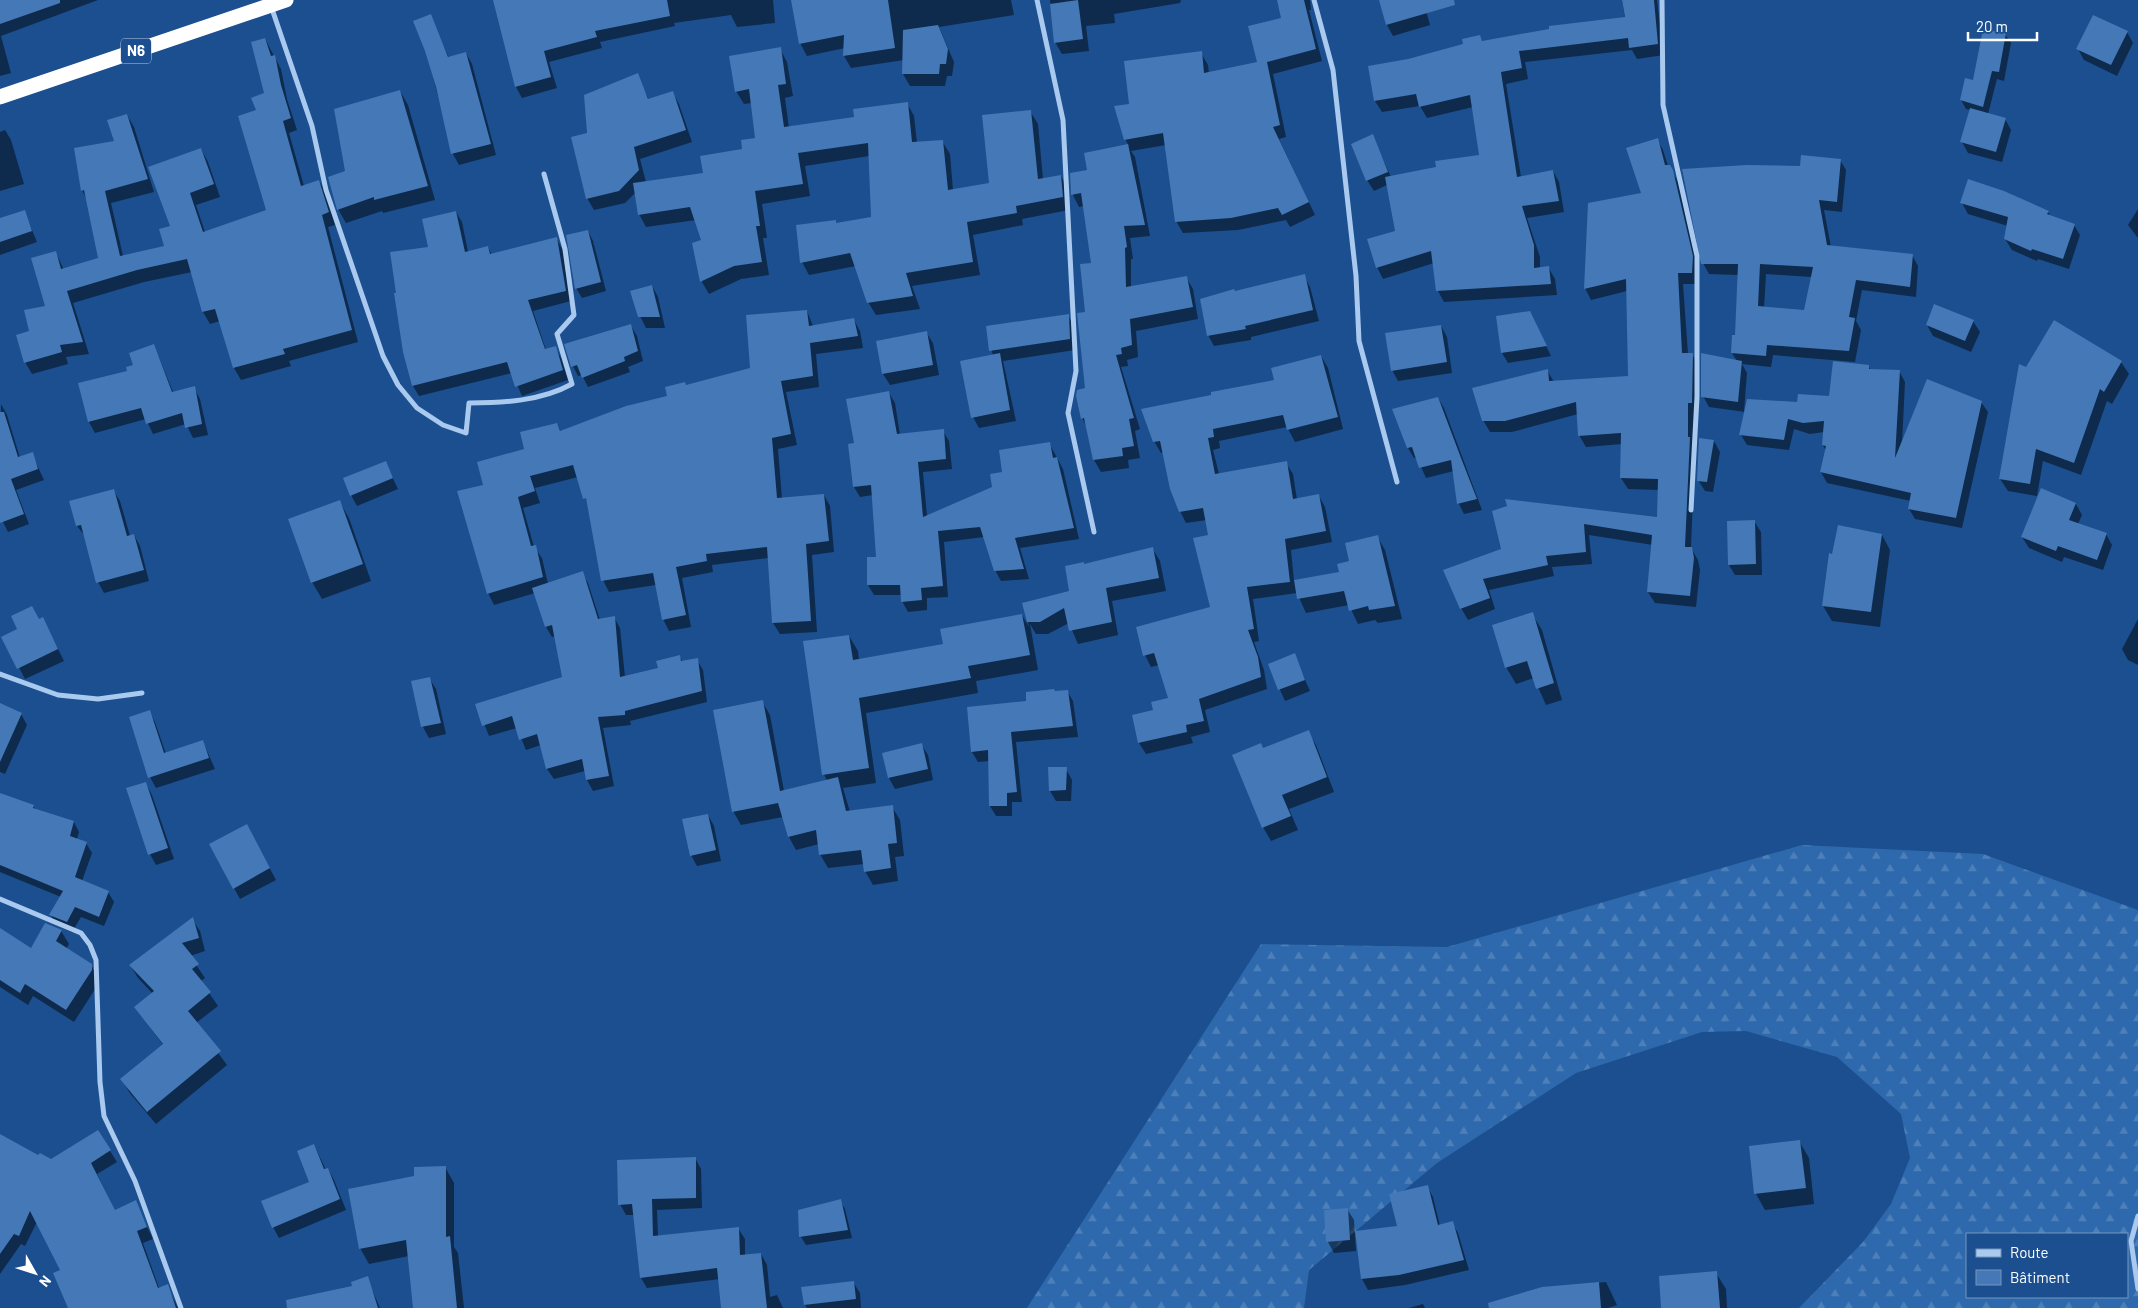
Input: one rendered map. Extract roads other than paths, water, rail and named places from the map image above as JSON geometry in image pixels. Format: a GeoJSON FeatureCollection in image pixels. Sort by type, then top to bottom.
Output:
{"type":"FeatureCollection","features":[{"type":"Feature","properties":{"kind":"highway","name":"N6"},"geometry":{"type":"LineString","coordinates":[[0,97],[286,0]]}},
{"type":"Feature","properties":{"kind":"street"},"geometry":{"type":"LineString","coordinates":[[1037,0],[1064,120],[1076,372],[1068,413],[1094,532]]}},
{"type":"Feature","properties":{"kind":"street"},"geometry":{"type":"LineString","coordinates":[[1314,0],[1333,70],[1356,276],[1359,341],[1397,482]]}},
{"type":"Feature","properties":{"kind":"street"},"geometry":{"type":"LineString","coordinates":[[1662,0],[1663,105],[1696,256],[1697,397],[1691,510]]}},
{"type":"Feature","properties":{"kind":"street"},"geometry":{"type":"LineString","coordinates":[[271,5],[312,126],[326,190],[383,356],[398,385],[417,408],[443,425],[466,433],[468,403],[510,403],[563,389],[572,384],[557,334],[574,314],[565,249],[544,174]]}},
{"type":"Feature","properties":{"kind":"street"},"geometry":{"type":"LineString","coordinates":[[0,674],[58,695],[98,699],[142,693]]}},
{"type":"Feature","properties":{"kind":"street"},"geometry":{"type":"LineString","coordinates":[[0,898],[81,933],[90,945],[96,960],[100,1082],[104,1116],[136,1181],[181,1308]]}},
{"type":"Feature","properties":{"kind":"street"},"geometry":{"type":"LineString","coordinates":[[2138,1216],[2131,1241],[2138,1289]]}}]}
